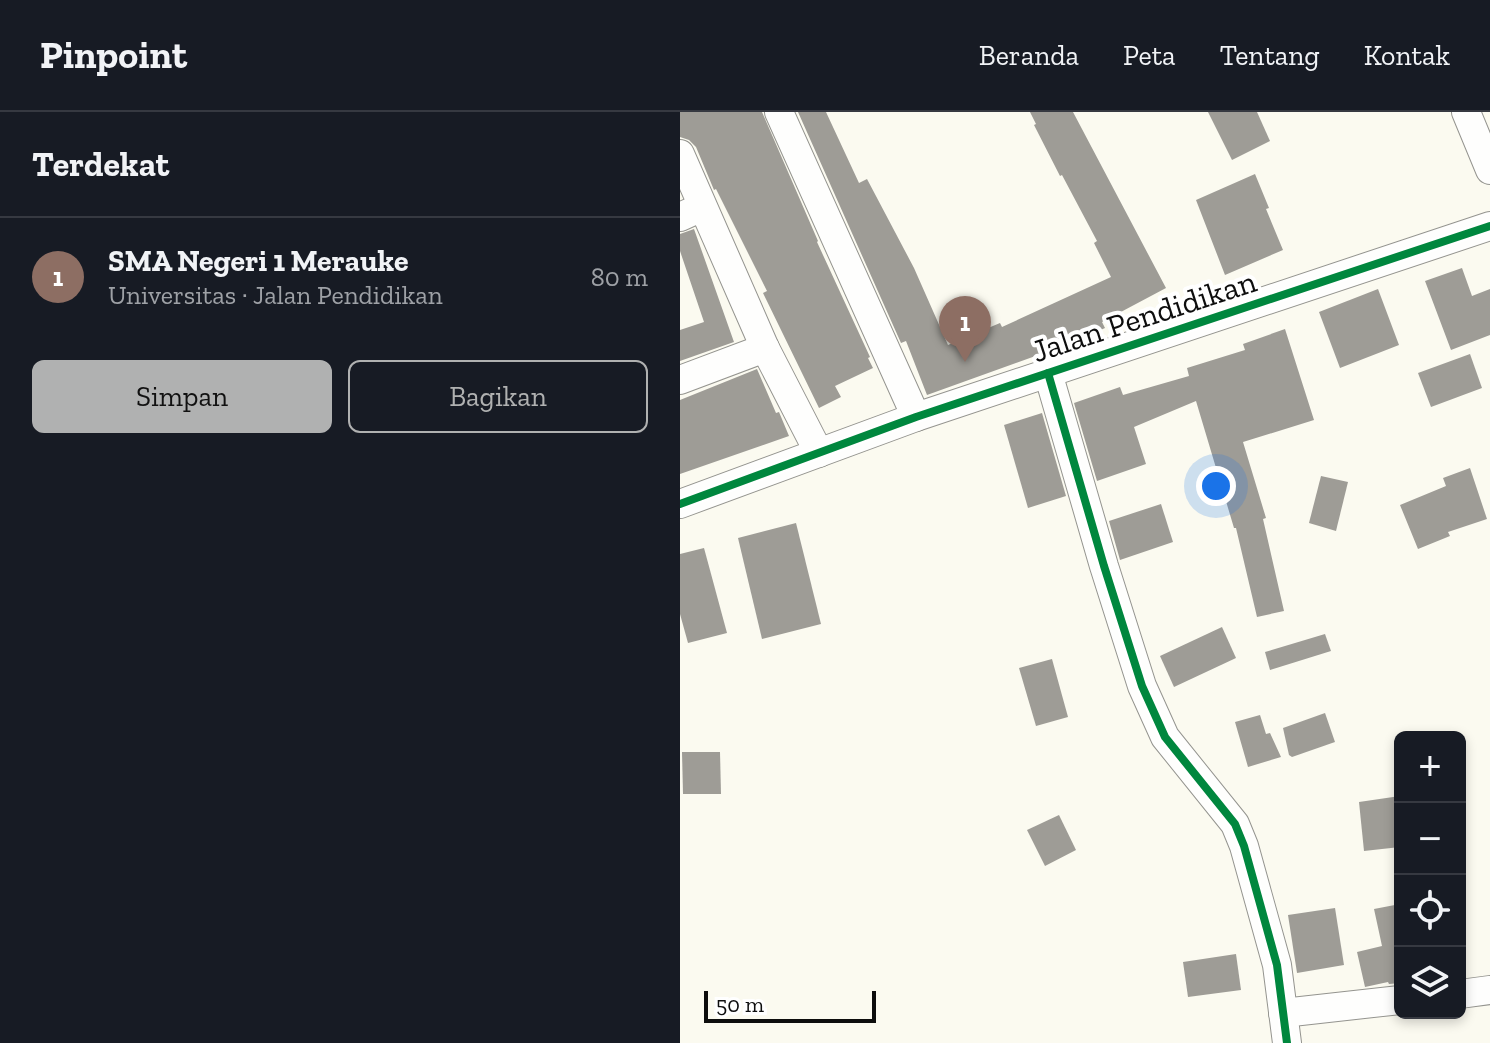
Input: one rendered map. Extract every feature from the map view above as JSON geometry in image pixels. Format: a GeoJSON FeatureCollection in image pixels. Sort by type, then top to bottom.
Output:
{"type":"FeatureCollection","features":[{"type":"Feature","properties":{"kind":"street"},"geometry":{"type":"LineString","coordinates":[[779,112],[916,417]]}},
{"type":"Feature","properties":{"kind":"street"},"geometry":{"type":"LineString","coordinates":[[1466,112],[1490,170]]}},
{"type":"Feature","properties":{"kind":"street"},"geometry":{"type":"LineString","coordinates":[[680,154],[691,212],[819,453]]}},
{"type":"Feature","properties":{"kind":"street","name":"Jalan Pendidikan"},"geometry":{"type":"LineString","coordinates":[[680,504],[916,417],[1490,226]]}},
{"type":"Feature","properties":{"kind":"street"},"geometry":{"type":"LineString","coordinates":[[680,380],[765,348]]}},
{"type":"Feature","properties":{"kind":"street"},"geometry":{"type":"LineString","coordinates":[[1048,373],[1142,686],[1165,737],[1235,824],[1244,846],[1277,965],[1287,1043]]}},
{"type":"Feature","properties":{"kind":"street"},"geometry":{"type":"LineString","coordinates":[[1466,993],[1490,990]]}},
{"type":"Feature","properties":{"kind":"street"},"geometry":{"type":"LineString","coordinates":[[1283,1013],[1394,1001]]}},
{"type":"Feature","properties":{"kind":"building"},"geometry":{"type":"Polygon","coordinates":[[[680,112],[762,112],[870,357],[873,368],[835,386],[841,397],[819,408],[763,293],[767,291],[714,190],[696,147],[680,137],[680,112]]]}},
{"type":"Feature","properties":{"kind":"building"},"geometry":{"type":"Polygon","coordinates":[[[798,112],[826,112],[859,183],[867,179],[914,268],[948,345],[1000,323],[1002,327],[1111,277],[1094,243],[1097,241],[1060,176],[1030,112],[1073,112],[1166,288],[1102,322],[1105,328],[1042,356],[927,395],[906,341],[901,343],[798,112]]]}},
{"type":"Feature","properties":{"kind":"building"},"geometry":{"type":"Polygon","coordinates":[[[1208,112],[1257,112],[1270,141],[1232,160],[1208,112]]]}},
{"type":"Feature","properties":{"kind":"building"},"geometry":{"type":"Polygon","coordinates":[[[1255,174],[1283,250],[1225,275],[1196,200],[1255,174]]]}},
{"type":"Feature","properties":{"kind":"building"},"geometry":{"type":"Polygon","coordinates":[[[694,229],[734,342],[680,361],[680,330],[704,322],[680,251],[680,234],[694,229]]]}},
{"type":"Feature","properties":{"kind":"building"},"geometry":{"type":"Polygon","coordinates":[[[1462,268],[1472,296],[1490,289],[1490,335],[1451,350],[1425,281],[1462,268]]]}},
{"type":"Feature","properties":{"kind":"building"},"geometry":{"type":"Polygon","coordinates":[[[1378,289],[1399,345],[1340,368],[1319,312],[1378,289]]]}},
{"type":"Feature","properties":{"kind":"building"},"geometry":{"type":"Polygon","coordinates":[[[1285,329],[1314,420],[1243,442],[1266,518],[1263,519],[1284,611],[1257,617],[1236,528],[1196,401],[1134,427],[1146,464],[1097,481],[1074,403],[1120,387],[1123,395],[1189,376],[1187,368],[1245,350],[1243,344],[1285,329]]]}},
{"type":"Feature","properties":{"kind":"building"},"geometry":{"type":"Polygon","coordinates":[[[1470,354],[1482,388],[1431,407],[1418,373],[1470,354]]]}},
{"type":"Feature","properties":{"kind":"building"},"geometry":{"type":"Polygon","coordinates":[[[757,369],[789,436],[680,474],[680,400],[757,369]]]}},
{"type":"Feature","properties":{"kind":"building"},"geometry":{"type":"Polygon","coordinates":[[[1042,413],[1066,496],[1028,508],[1004,425],[1042,413]]]}},
{"type":"Feature","properties":{"kind":"building"},"geometry":{"type":"Polygon","coordinates":[[[1470,468],[1487,519],[1448,532],[1450,536],[1418,549],[1400,505],[1446,486],[1443,478],[1470,468]]]}},
{"type":"Feature","properties":{"kind":"building"},"geometry":{"type":"Polygon","coordinates":[[[1321,476],[1348,482],[1336,531],[1309,523],[1321,476]]]}},
{"type":"Feature","properties":{"kind":"building"},"geometry":{"type":"Polygon","coordinates":[[[1161,504],[1173,542],[1120,560],[1109,521],[1161,504]]]}},
{"type":"Feature","properties":{"kind":"building"},"geometry":{"type":"Polygon","coordinates":[[[796,523],[821,624],[762,639],[738,538],[796,523]]]}},
{"type":"Feature","properties":{"kind":"building"},"geometry":{"type":"Polygon","coordinates":[[[704,548],[727,633],[688,643],[680,614],[680,554],[704,548]]]}},
{"type":"Feature","properties":{"kind":"building"},"geometry":{"type":"Polygon","coordinates":[[[1222,627],[1236,658],[1174,687],[1160,656],[1222,627]]]}},
{"type":"Feature","properties":{"kind":"building"},"geometry":{"type":"Polygon","coordinates":[[[1325,634],[1331,651],[1270,670],[1265,652],[1325,634]]]}},
{"type":"Feature","properties":{"kind":"building"},"geometry":{"type":"Polygon","coordinates":[[[1052,659],[1068,717],[1036,726],[1019,668],[1052,659]]]}},
{"type":"Feature","properties":{"kind":"building"},"geometry":{"type":"Polygon","coordinates":[[[1325,713],[1335,742],[1292,757],[1289,755],[1283,728],[1325,713]]]}},
{"type":"Feature","properties":{"kind":"building"},"geometry":{"type":"Polygon","coordinates":[[[1260,715],[1266,734],[1270,733],[1281,757],[1248,767],[1235,722],[1260,715]]]}},
{"type":"Feature","properties":{"kind":"building"},"geometry":{"type":"Polygon","coordinates":[[[682,752],[720,752],[721,794],[683,794],[682,752]]]}},
{"type":"Feature","properties":{"kind":"building"},"geometry":{"type":"Polygon","coordinates":[[[1394,797],[1394,848],[1364,851],[1359,802],[1394,797]]]}},
{"type":"Feature","properties":{"kind":"building"},"geometry":{"type":"Polygon","coordinates":[[[1059,815],[1076,850],[1045,866],[1027,830],[1059,815]]]}},
{"type":"Feature","properties":{"kind":"building"},"geometry":{"type":"Polygon","coordinates":[[[1394,905],[1394,984],[1365,987],[1357,952],[1382,946],[1374,909],[1394,905]]]}},
{"type":"Feature","properties":{"kind":"building"},"geometry":{"type":"Polygon","coordinates":[[[1335,908],[1344,965],[1297,973],[1288,915],[1335,908]]]}},
{"type":"Feature","properties":{"kind":"building"},"geometry":{"type":"Polygon","coordinates":[[[1236,954],[1241,990],[1188,997],[1183,962],[1236,954]]]}},
{"type":"Feature","properties":{"kind":"cycle path"},"geometry":{"type":"LineString","coordinates":[[680,504],[916,417],[1490,226]]}},
{"type":"Feature","properties":{"kind":"cycle path"},"geometry":{"type":"LineString","coordinates":[[1048,373],[1142,686],[1165,737],[1235,824],[1244,846],[1277,965],[1287,1043]]}},
{"type":"Feature","properties":{"kind":"place","name":"SMA Negeri 1 Merauke"},"geometry":{"type":"Point","coordinates":[965,362]}}]}
